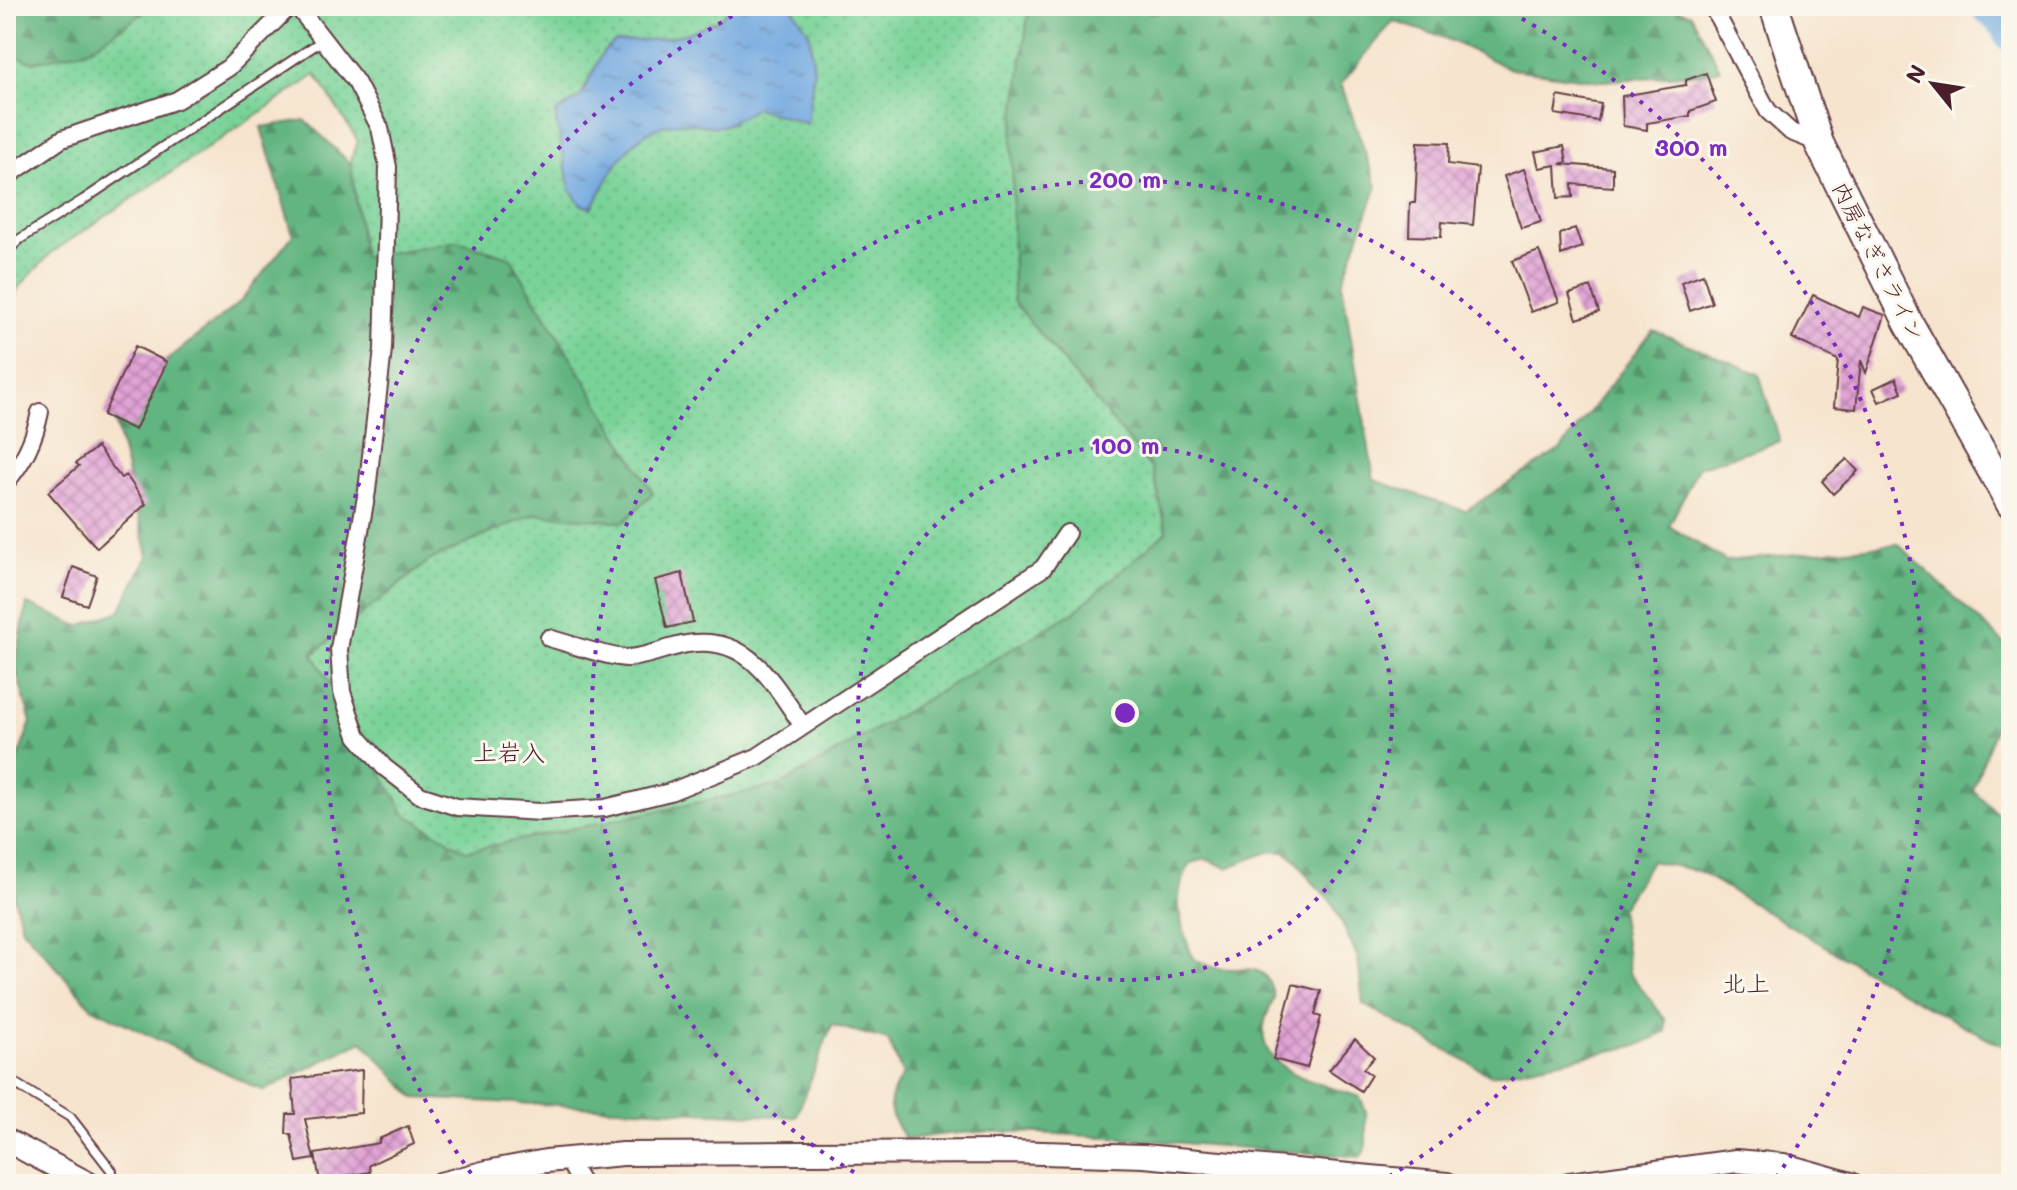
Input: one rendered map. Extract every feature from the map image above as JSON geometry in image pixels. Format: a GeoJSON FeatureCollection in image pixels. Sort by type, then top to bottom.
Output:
{"type":"FeatureCollection","features":[{"type":"Feature","properties":{"kind":"highway","name":"内房なぎさライン"},"geometry":{"type":"LineString","coordinates":[[1774,6],[1819,143],[1908,322],[2011,504]]}},
{"type":"Feature","properties":{"kind":"street"},"geometry":{"type":"LineString","coordinates":[[6,177],[62,139],[177,100],[228,68],[290,6]]}},
{"type":"Feature","properties":{"kind":"street"},"geometry":{"type":"LineString","coordinates":[[297,6],[356,82],[380,128],[388,167],[383,349],[367,491],[339,649],[342,692],[357,736],[384,767],[420,795],[457,807],[491,811],[605,808],[670,792],[757,757],[1043,568],[1067,533]]}},
{"type":"Feature","properties":{"kind":"street"},"geometry":{"type":"LineString","coordinates":[[1712,6],[1768,111],[1791,132],[1819,143]]}},
{"type":"Feature","properties":{"kind":"street"},"geometry":{"type":"LineString","coordinates":[[6,482],[20,464],[37,429],[40,412]]}},
{"type":"Feature","properties":{"kind":"street"},"geometry":{"type":"LineString","coordinates":[[549,638],[627,658],[686,644],[715,642],[737,649],[762,669],[803,726]]}},
{"type":"Feature","properties":{"kind":"street"},"geometry":{"type":"LineString","coordinates":[[6,1140],[89,1184]]}},
{"type":"Feature","properties":{"kind":"street"},"geometry":{"type":"LineString","coordinates":[[440,1184],[517,1166],[638,1154],[1096,1153],[1294,1177],[1447,1184]]}},
{"type":"Feature","properties":{"kind":"street"},"geometry":{"type":"LineString","coordinates":[[567,1159],[582,1184]]}},
{"type":"Feature","properties":{"kind":"street"},"geometry":{"type":"LineString","coordinates":[[1570,1184],[1736,1161],[1784,1165],[1851,1184]]}},
{"type":"Feature","properties":{"kind":"lane"},"geometry":{"type":"LineString","coordinates":[[6,252],[20,239],[323,40]]}},
{"type":"Feature","properties":{"kind":"lane"},"geometry":{"type":"LineString","coordinates":[[6,1078],[70,1117],[112,1171],[109,1184]]}},
{"type":"Feature","properties":{"kind":"green space"},"geometry":{"type":"Polygon","coordinates":[[[6,6],[1279,6],[1247,578],[307,1016],[298,307],[358,141],[316,75],[51,253],[17,289],[6,332],[6,6]]]}},
{"type":"Feature","properties":{"kind":"green space"},"geometry":{"type":"Polygon","coordinates":[[[6,6],[154,6],[87,50],[33,62],[6,53],[6,6]]]}},
{"type":"Feature","properties":{"kind":"green space"},"geometry":{"type":"Polygon","coordinates":[[[1029,6],[1668,6],[1691,14],[1720,69],[1706,73],[1603,81],[1511,69],[1445,38],[1393,21],[1341,84],[1377,186],[1342,283],[1374,480],[1465,511],[1561,449],[1653,330],[1759,374],[1780,441],[1698,467],[1669,526],[1726,561],[1898,544],[2011,650],[2011,716],[2000,715],[1973,790],[2011,827],[2011,1050],[1924,1005],[1698,871],[1651,861],[1620,909],[1629,972],[1665,1019],[1666,1032],[1639,1045],[1491,1075],[1363,1004],[1358,958],[1332,902],[1295,859],[1284,852],[1268,852],[1227,868],[1206,859],[1191,863],[1180,887],[1181,922],[1193,959],[1217,968],[1254,970],[1266,978],[1274,999],[1264,1022],[1264,1041],[1271,1056],[1301,1077],[1360,1097],[1366,1112],[1366,1149],[1360,1157],[1032,1132],[956,1133],[906,1140],[890,1108],[893,1093],[903,1075],[888,1040],[832,1025],[796,1117],[415,1098],[362,1041],[263,1091],[91,1007],[22,928],[6,867],[6,790],[31,722],[15,666],[27,604],[79,626],[120,611],[148,556],[111,405],[240,302],[293,235],[261,127],[305,120],[351,164],[363,257],[458,241],[510,257],[653,493],[624,522],[534,514],[430,560],[313,654],[405,814],[466,851],[781,785],[1074,612],[1167,531],[1152,469],[1013,301],[1012,138],[1029,6]]]}},
{"type":"Feature","properties":{"kind":"water"},"geometry":{"type":"Polygon","coordinates":[[[729,6],[791,6],[809,32],[814,70],[807,124],[756,108],[722,126],[666,125],[651,131],[627,151],[592,208],[581,205],[570,189],[555,114],[581,96],[603,52],[615,42],[661,39],[688,33],[722,18],[729,6]]]}},
{"type":"Feature","properties":{"kind":"building"},"geometry":{"type":"Polygon","coordinates":[[[1706,73],[1716,102],[1690,111],[1690,116],[1647,123],[1647,130],[1623,126],[1622,96],[1686,85],[1686,80],[1706,73]]]}},
{"type":"Feature","properties":{"kind":"building"},"geometry":{"type":"Polygon","coordinates":[[[1558,96],[1601,104],[1598,121],[1555,114],[1558,96]]]}},
{"type":"Feature","properties":{"kind":"building"},"geometry":{"type":"Polygon","coordinates":[[[1418,142],[1449,143],[1448,164],[1478,168],[1473,225],[1442,222],[1441,237],[1409,236],[1410,203],[1415,203],[1418,142]]]}},
{"type":"Feature","properties":{"kind":"building"},"geometry":{"type":"Polygon","coordinates":[[[1564,146],[1567,162],[1560,164],[1613,168],[1613,187],[1572,184],[1573,197],[1558,198],[1556,165],[1539,168],[1535,152],[1564,146]]]}},
{"type":"Feature","properties":{"kind":"building"},"geometry":{"type":"Polygon","coordinates":[[[1524,169],[1541,222],[1521,228],[1504,176],[1524,169]]]}},
{"type":"Feature","properties":{"kind":"building"},"geometry":{"type":"Polygon","coordinates":[[[1575,228],[1582,247],[1561,255],[1560,234],[1575,228]]]}},
{"type":"Feature","properties":{"kind":"building"},"geometry":{"type":"Polygon","coordinates":[[[1539,251],[1559,302],[1531,312],[1512,261],[1539,251]]]}},
{"type":"Feature","properties":{"kind":"building"},"geometry":{"type":"Polygon","coordinates":[[[1703,274],[1712,303],[1690,311],[1681,282],[1703,274]]]}},
{"type":"Feature","properties":{"kind":"building"},"geometry":{"type":"Polygon","coordinates":[[[1591,287],[1599,312],[1577,319],[1569,294],[1591,287]]]}},
{"type":"Feature","properties":{"kind":"building"},"geometry":{"type":"Polygon","coordinates":[[[1813,295],[1859,317],[1863,307],[1885,315],[1866,373],[1861,360],[1856,409],[1834,407],[1838,360],[1792,338],[1813,295]]]}},
{"type":"Feature","properties":{"kind":"building"},"geometry":{"type":"Polygon","coordinates":[[[135,346],[167,362],[135,430],[103,415],[135,346]]]}},
{"type":"Feature","properties":{"kind":"building"},"geometry":{"type":"Polygon","coordinates":[[[1896,378],[1902,392],[1879,402],[1873,389],[1896,378]]]}},
{"type":"Feature","properties":{"kind":"building"},"geometry":{"type":"Polygon","coordinates":[[[97,447],[121,478],[126,475],[146,504],[97,548],[48,492],[79,466],[76,463],[97,447]]]}},
{"type":"Feature","properties":{"kind":"building"},"geometry":{"type":"Polygon","coordinates":[[[1847,459],[1858,471],[1833,494],[1822,481],[1847,459]]]}},
{"type":"Feature","properties":{"kind":"building"},"geometry":{"type":"Polygon","coordinates":[[[73,567],[97,576],[87,605],[63,597],[73,567]]]}},
{"type":"Feature","properties":{"kind":"building"},"geometry":{"type":"Polygon","coordinates":[[[682,573],[693,622],[667,628],[655,580],[682,573]]]}},
{"type":"Feature","properties":{"kind":"building"},"geometry":{"type":"Polygon","coordinates":[[[1293,984],[1321,991],[1315,1015],[1321,1017],[1307,1068],[1273,1059],[1293,984]]]}},
{"type":"Feature","properties":{"kind":"building"},"geometry":{"type":"Polygon","coordinates":[[[1355,1039],[1374,1057],[1363,1069],[1371,1075],[1361,1091],[1329,1070],[1355,1039]]]}},
{"type":"Feature","properties":{"kind":"building"},"geometry":{"type":"Polygon","coordinates":[[[362,1070],[361,1113],[305,1119],[314,1159],[297,1162],[291,1134],[286,1134],[287,1114],[295,1114],[292,1079],[362,1070]]]}},
{"type":"Feature","properties":{"kind":"building"},"geometry":{"type":"Polygon","coordinates":[[[408,1126],[414,1144],[369,1165],[370,1172],[320,1181],[315,1154],[379,1143],[379,1139],[408,1126]]]}},
{"type":"Feature","properties":{"kind":"waterway"},"geometry":{"type":"LineString","coordinates":[[1986,6],[2005,25],[2011,37]]}},
{"type":"Feature","properties":{"kind":"district","name":"上岩入"},"geometry":{"type":"Point","coordinates":[509,751]}},
{"type":"Feature","properties":{"kind":"district","name":"北上"},"geometry":{"type":"Point","coordinates":[1746,982]}}]}
